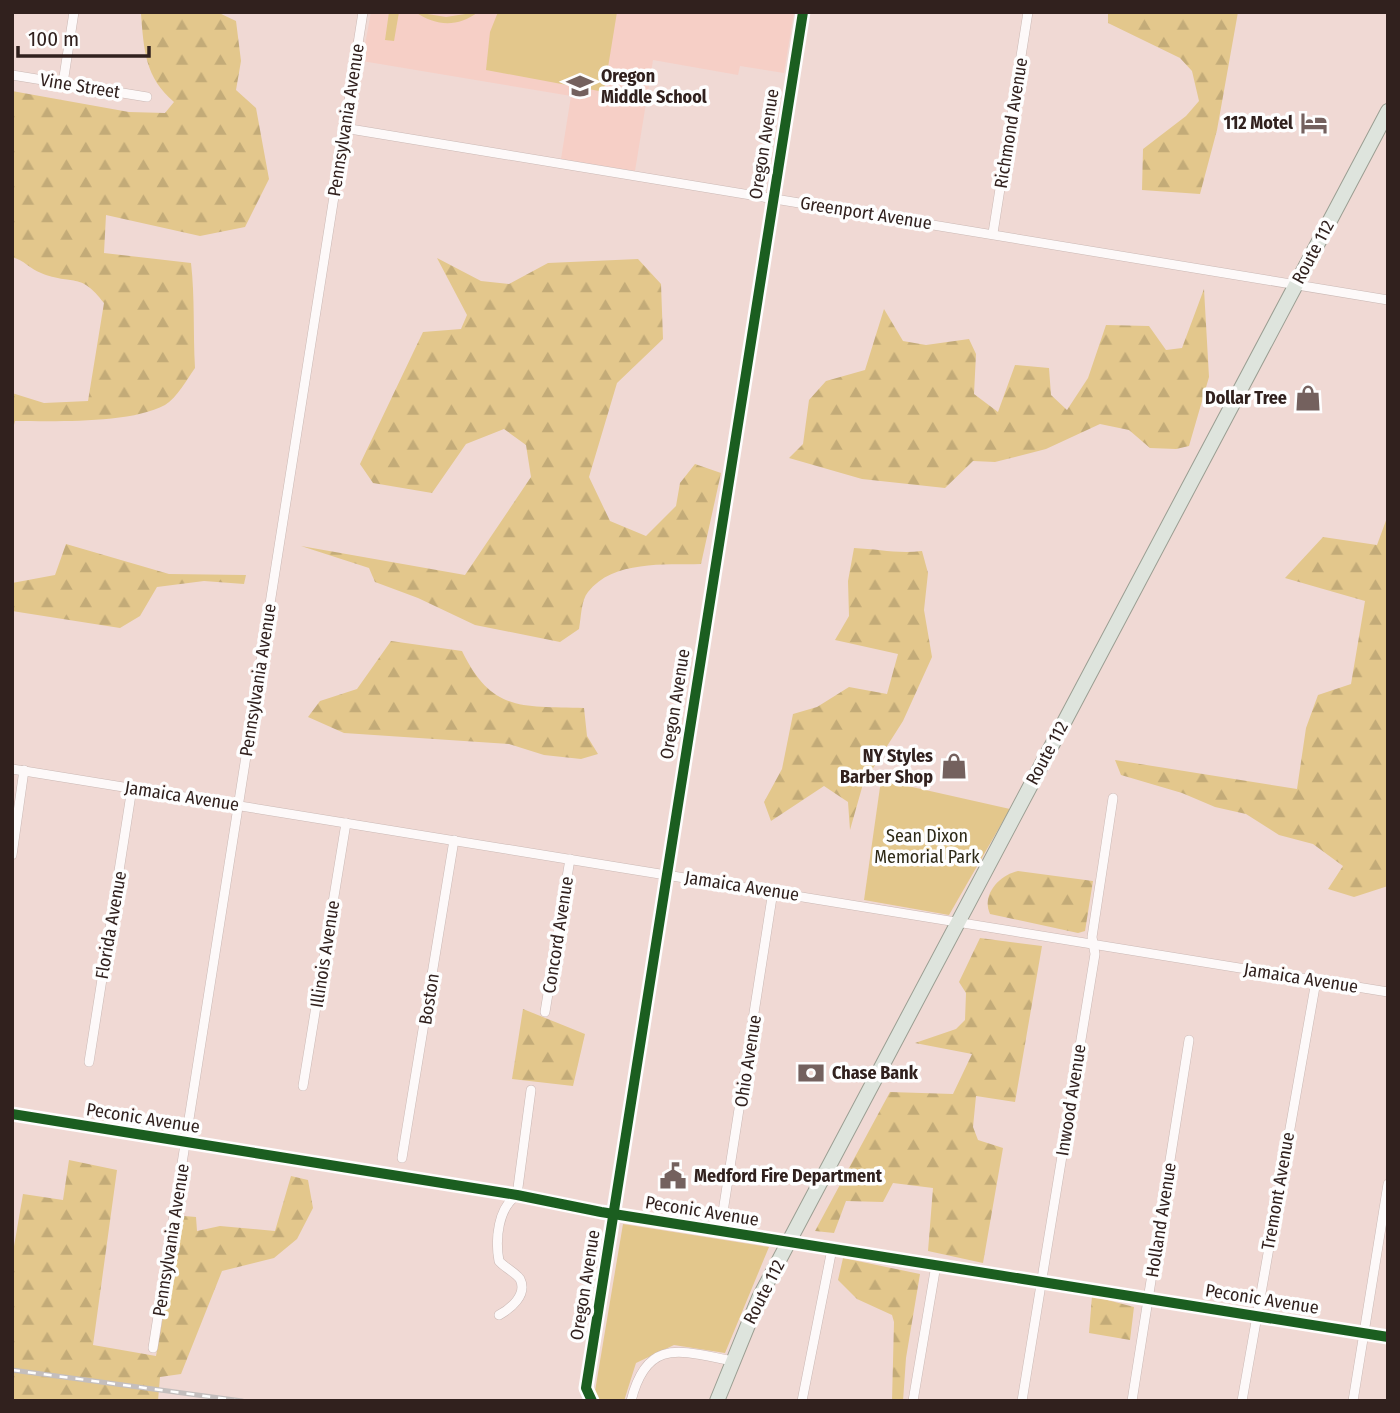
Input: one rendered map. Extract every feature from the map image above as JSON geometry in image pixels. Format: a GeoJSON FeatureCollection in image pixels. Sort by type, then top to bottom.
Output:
{"type":"FeatureCollection","features":[{"type":"Feature","properties":{"kind":"main road","name":"Route 112"},"geometry":{"type":"LineString","coordinates":[[717,1401],[752,1312],[1388,111]]}},
{"type":"Feature","properties":{"kind":"street"},"geometry":{"type":"LineString","coordinates":[[63,83],[74,12]]}},
{"type":"Feature","properties":{"kind":"street","name":"Pennsylvania Avenue"},"geometry":{"type":"LineString","coordinates":[[153,1348],[363,12]]}},
{"type":"Feature","properties":{"kind":"street","name":"Oregon Avenue"},"geometry":{"type":"LineString","coordinates":[[592,1401],[586,1388],[803,12]]}},
{"type":"Feature","properties":{"kind":"street","name":"Richmond Avenue"},"geometry":{"type":"LineString","coordinates":[[993,233],[1028,12]]}},
{"type":"Feature","properties":{"kind":"street","name":"Vine Street"},"geometry":{"type":"LineString","coordinates":[[12,75],[147,97]]}},
{"type":"Feature","properties":{"kind":"street","name":"Greenport Avenue"},"geometry":{"type":"LineString","coordinates":[[344,128],[1388,300]]}},
{"type":"Feature","properties":{"kind":"street","name":"Jamaica Avenue"},"geometry":{"type":"LineString","coordinates":[[12,769],[1388,992]]}},
{"type":"Feature","properties":{"kind":"street"},"geometry":{"type":"LineString","coordinates":[[12,855],[24,771]]}},
{"type":"Feature","properties":{"kind":"street","name":"Florida Avenue"},"geometry":{"type":"LineString","coordinates":[[89,1062],[132,788]]}},
{"type":"Feature","properties":{"kind":"street","name":"Inwood Avenue"},"geometry":{"type":"LineString","coordinates":[[1022,1401],[1095,954],[1093,945],[1113,798]]}},
{"type":"Feature","properties":{"kind":"street","name":"Illinois Avenue"},"geometry":{"type":"LineString","coordinates":[[303,1086],[346,823]]}},
{"type":"Feature","properties":{"kind":"street","name":"Boston"},"geometry":{"type":"LineString","coordinates":[[402,1158],[454,840]]}},
{"type":"Feature","properties":{"kind":"street","name":"Concord Avenue"},"geometry":{"type":"LineString","coordinates":[[545,1012],[570,859]]}},
{"type":"Feature","properties":{"kind":"street","name":"Ohio Avenue"},"geometry":{"type":"LineString","coordinates":[[720,1231],[773,891]]}},
{"type":"Feature","properties":{"kind":"street","name":"Tremont Avenue"},"geometry":{"type":"LineString","coordinates":[[1242,1401],[1316,981]]}},
{"type":"Feature","properties":{"kind":"street","name":"Holland Avenue"},"geometry":{"type":"LineString","coordinates":[[1132,1401],[1189,1040]]}},
{"type":"Feature","properties":{"kind":"street"},"geometry":{"type":"LineString","coordinates":[[499,1315],[512,1308],[518,1300],[521,1285],[519,1278],[499,1261],[496,1248],[498,1230],[509,1200],[517,1195],[531,1090]]}},
{"type":"Feature","properties":{"kind":"street","name":"Peconic Avenue"},"geometry":{"type":"LineString","coordinates":[[12,1114],[517,1195],[613,1214],[1388,1337]]}},
{"type":"Feature","properties":{"kind":"street"},"geometry":{"type":"LineString","coordinates":[[1353,1401],[1388,1184]]}},
{"type":"Feature","properties":{"kind":"street"},"geometry":{"type":"LineString","coordinates":[[802,1401],[832,1249]]}},
{"type":"Feature","properties":{"kind":"street"},"geometry":{"type":"LineString","coordinates":[[913,1401],[936,1265]]}},
{"type":"Feature","properties":{"kind":"street"},"geometry":{"type":"LineString","coordinates":[[631,1401],[643,1366],[659,1355],[680,1353],[733,1361]]}},
{"type":"Feature","properties":{"kind":"shaded area","name":"Oregon Middle School"},"geometry":{"type":"Polygon","coordinates":[[[371,12],[794,12],[784,73],[740,66],[738,75],[653,60],[635,171],[561,159],[571,96],[362,61],[371,12]]]}},
{"type":"Feature","properties":{"kind":"green space"},"geometry":{"type":"Polygon","coordinates":[[[134,12],[217,12],[236,21],[241,61],[236,90],[256,108],[269,179],[245,227],[200,236],[106,215],[104,253],[191,263],[195,368],[174,398],[165,405],[132,416],[70,421],[15,421],[12,433],[12,393],[44,403],[88,401],[104,303],[82,283],[41,273],[12,257],[12,91],[129,112],[165,113],[174,102],[164,93],[152,73],[145,52],[141,14],[134,12]]]}},
{"type":"Feature","properties":{"kind":"green space"},"geometry":{"type":"Polygon","coordinates":[[[389,12],[399,12],[394,41],[385,40],[389,12]]]}},
{"type":"Feature","properties":{"kind":"green space"},"geometry":{"type":"Polygon","coordinates":[[[415,12],[446,17],[478,12],[462,21],[446,23],[431,20],[415,12]]]}},
{"type":"Feature","properties":{"kind":"green space"},"geometry":{"type":"Polygon","coordinates":[[[498,12],[617,12],[605,86],[599,91],[486,70],[490,32],[498,12]]]}},
{"type":"Feature","properties":{"kind":"green space"},"geometry":{"type":"Polygon","coordinates":[[[1108,12],[1238,12],[1217,130],[1200,194],[1142,190],[1143,149],[1186,116],[1199,101],[1192,71],[1180,58],[1108,23],[1108,12]]]}},
{"type":"Feature","properties":{"kind":"green space"},"geometry":{"type":"Polygon","coordinates":[[[437,258],[481,281],[509,284],[548,263],[638,259],[661,284],[663,339],[617,383],[589,477],[610,521],[646,536],[676,506],[680,483],[695,464],[721,473],[701,564],[640,566],[611,574],[588,592],[579,629],[560,642],[475,625],[418,598],[375,582],[369,568],[301,546],[465,575],[531,477],[526,445],[504,429],[466,444],[432,493],[373,483],[360,464],[423,332],[461,329],[467,315],[437,258]]]}},
{"type":"Feature","properties":{"kind":"green space"},"geometry":{"type":"Polygon","coordinates":[[[1204,289],[1209,377],[1189,446],[1176,449],[1150,448],[1129,430],[1100,424],[1046,449],[995,462],[973,461],[945,488],[862,479],[789,458],[803,444],[809,400],[826,381],[865,370],[884,309],[903,341],[926,345],[969,339],[976,354],[974,394],[998,412],[1015,365],[1049,368],[1051,395],[1067,410],[1088,378],[1106,325],[1149,326],[1166,350],[1182,348],[1204,289]]]}},
{"type":"Feature","properties":{"kind":"green space"},"geometry":{"type":"Polygon","coordinates":[[[1388,515],[1388,886],[1354,897],[1328,889],[1343,866],[1313,844],[1279,835],[1246,814],[1215,807],[1182,793],[1121,775],[1115,760],[1297,789],[1306,728],[1318,695],[1351,684],[1365,601],[1285,578],[1323,537],[1377,545],[1388,515]]]}},
{"type":"Feature","properties":{"kind":"green space"},"geometry":{"type":"Polygon","coordinates":[[[66,544],[169,574],[246,575],[244,584],[204,581],[157,587],[140,616],[120,628],[12,611],[12,583],[55,575],[66,544]]]}},
{"type":"Feature","properties":{"kind":"green space"},"geometry":{"type":"Polygon","coordinates":[[[854,548],[896,552],[922,551],[928,573],[924,610],[932,657],[903,721],[863,784],[850,830],[848,802],[824,786],[771,821],[764,802],[782,769],[793,714],[817,707],[849,687],[887,694],[898,654],[835,640],[849,616],[848,581],[854,548]]]}},
{"type":"Feature","properties":{"kind":"green space"},"geometry":{"type":"Polygon","coordinates":[[[391,641],[462,651],[485,686],[511,702],[543,707],[584,708],[587,736],[598,754],[581,759],[544,755],[509,744],[344,733],[308,717],[320,701],[357,689],[391,641]]]}},
{"type":"Feature","properties":{"kind":"green space","name":"Sean Dixon Memorial Park"},"geometry":{"type":"Polygon","coordinates":[[[881,780],[1010,809],[949,915],[864,900],[881,780]]]}},
{"type":"Feature","properties":{"kind":"green space"},"geometry":{"type":"Polygon","coordinates":[[[1018,871],[1093,881],[1085,931],[1078,933],[990,914],[988,899],[994,886],[1018,871]]]}},
{"type":"Feature","properties":{"kind":"green space"},"geometry":{"type":"Polygon","coordinates":[[[980,938],[1042,946],[1015,1102],[976,1096],[973,1127],[978,1140],[1003,1148],[983,1263],[928,1251],[933,1188],[893,1183],[883,1202],[846,1201],[834,1233],[815,1231],[890,1092],[953,1094],[972,1054],[915,1043],[956,1029],[965,1020],[966,993],[959,982],[980,938]]]}},
{"type":"Feature","properties":{"kind":"green space"},"geometry":{"type":"Polygon","coordinates":[[[523,1009],[585,1034],[573,1086],[512,1079],[523,1009]]]}},
{"type":"Feature","properties":{"kind":"green space"},"geometry":{"type":"Polygon","coordinates":[[[69,1160],[117,1170],[93,1345],[156,1356],[180,1219],[184,1216],[196,1217],[197,1231],[220,1226],[275,1231],[291,1176],[308,1180],[313,1208],[297,1239],[274,1258],[222,1271],[181,1374],[160,1377],[158,1401],[12,1401],[12,1258],[23,1194],[63,1200],[69,1160]]]}},
{"type":"Feature","properties":{"kind":"green space"},"geometry":{"type":"Polygon","coordinates":[[[623,1224],[769,1247],[725,1353],[674,1345],[636,1363],[624,1401],[600,1401],[595,1391],[623,1224]]]}},
{"type":"Feature","properties":{"kind":"green space"},"geometry":{"type":"Polygon","coordinates":[[[843,1258],[920,1274],[906,1358],[903,1401],[892,1401],[892,1315],[857,1299],[838,1280],[843,1258]]]}},
{"type":"Feature","properties":{"kind":"green space"},"geometry":{"type":"Polygon","coordinates":[[[1092,1296],[1134,1307],[1130,1340],[1089,1333],[1092,1296]]]}},
{"type":"Feature","properties":{"kind":"railway"},"geometry":{"type":"LineString","coordinates":[[12,1370],[242,1401]]}},
{"type":"Feature","properties":{"kind":"cycle path"},"geometry":{"type":"LineString","coordinates":[[592,1401],[586,1388],[803,12]]}},
{"type":"Feature","properties":{"kind":"cycle path"},"geometry":{"type":"LineString","coordinates":[[12,1114],[517,1195],[601,1212],[1388,1337]]}},
{"type":"Feature","properties":{"kind":"place","name":"Oregon Middle School"},"geometry":{"type":"Point","coordinates":[580,86]}},
{"type":"Feature","properties":{"kind":"place","name":"112 Motel"},"geometry":{"type":"Point","coordinates":[1314,123]}},
{"type":"Feature","properties":{"kind":"place","name":"Dollar Tree"},"geometry":{"type":"Point","coordinates":[1308,398]}},
{"type":"Feature","properties":{"kind":"place","name":"NY Styles Barber Shop"},"geometry":{"type":"Point","coordinates":[954,766]}},
{"type":"Feature","properties":{"kind":"place","name":"Chase Bank"},"geometry":{"type":"Point","coordinates":[811,1073]}},
{"type":"Feature","properties":{"kind":"place","name":"Medford Fire Department"},"geometry":{"type":"Point","coordinates":[673,1176]}}]}
